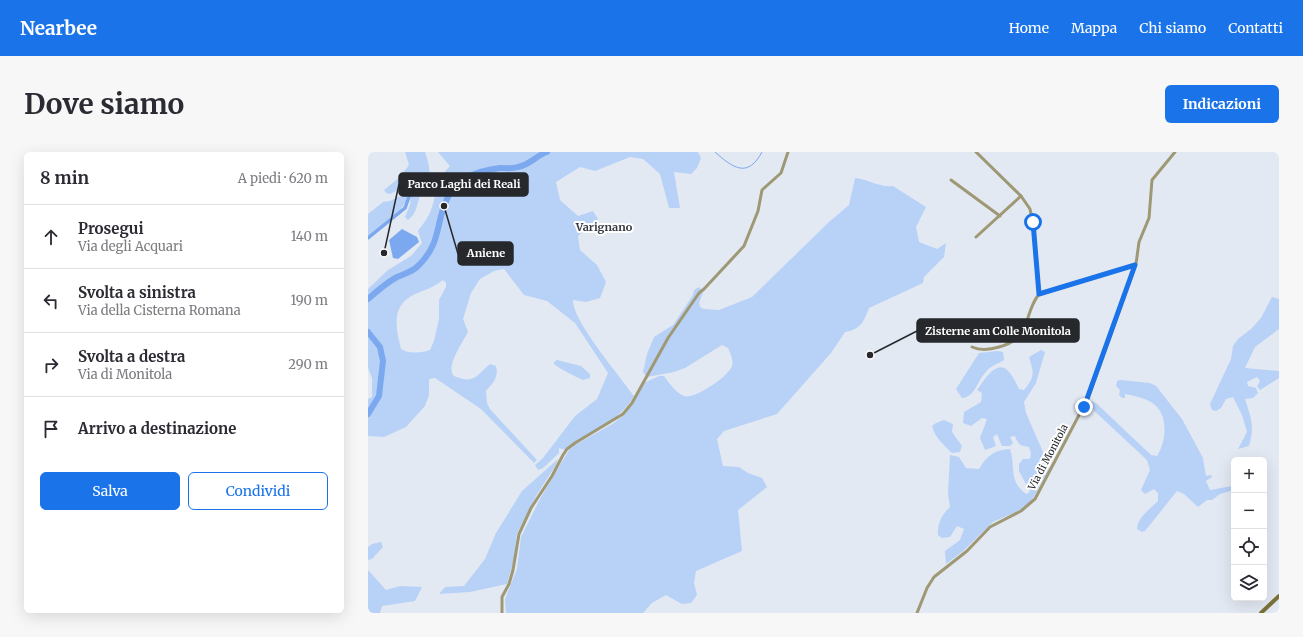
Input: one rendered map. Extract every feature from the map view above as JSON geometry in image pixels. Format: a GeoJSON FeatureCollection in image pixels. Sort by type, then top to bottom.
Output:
{"type":"FeatureCollection","features":[{"type":"Feature","properties":{"kind":"street"},"geometry":{"type":"LineString","coordinates":[[502,613],[502,597],[509,584],[513,570],[519,534],[531,508],[552,476],[563,455],[567,449],[575,443],[619,417],[632,403],[651,366],[699,293],[704,290],[744,246],[758,211],[762,190],[781,173],[788,152]]}},
{"type":"Feature","properties":{"kind":"street"},"geometry":{"type":"LineString","coordinates":[[972,347],[981,350],[992,349],[1016,340],[1025,328],[1034,302],[1039,294],[1033,219],[1029,206],[1022,196],[976,152]]}},
{"type":"Feature","properties":{"kind":"street","name":"Via di Monitola"},"geometry":{"type":"LineString","coordinates":[[917,613],[927,588],[934,577],[967,551],[990,527],[1021,511],[1037,495],[1057,453],[1087,402],[1135,265],[1139,242],[1149,218],[1152,178],[1175,152]]}},
{"type":"Feature","properties":{"kind":"street"},"geometry":{"type":"LineString","coordinates":[[951,180],[1000,216]]}},
{"type":"Feature","properties":{"kind":"street"},"geometry":{"type":"LineString","coordinates":[[976,237],[1022,196]]}},
{"type":"Feature","properties":{"kind":"street"},"geometry":{"type":"LineString","coordinates":[[1039,294],[1135,265]]}},
{"type":"Feature","properties":{"kind":"street"},"geometry":{"type":"LineString","coordinates":[[1261,613],[1279,596]]}},
{"type":"Feature","properties":{"kind":"shaded area"},"geometry":{"type":"Polygon","coordinates":[[[405,152],[425,152],[429,168],[429,177],[415,211],[408,220],[405,217],[410,205],[412,187],[409,184],[390,194],[386,193],[384,190],[400,177],[409,165],[405,152]]]}},
{"type":"Feature","properties":{"kind":"shaded area"},"geometry":{"type":"Polygon","coordinates":[[[438,152],[698,152],[701,158],[697,168],[691,174],[674,172],[680,208],[669,208],[660,174],[643,159],[630,157],[595,171],[580,167],[556,182],[560,200],[578,216],[593,211],[598,219],[578,236],[580,250],[597,265],[606,282],[600,298],[586,302],[573,300],[580,321],[588,334],[634,396],[628,405],[612,420],[565,450],[559,448],[559,453],[543,468],[538,470],[535,465],[543,458],[575,416],[597,399],[608,373],[575,323],[547,301],[524,295],[504,269],[494,271],[480,279],[471,293],[463,319],[468,332],[453,361],[452,372],[454,376],[470,379],[477,376],[490,364],[496,366],[496,377],[486,391],[487,403],[490,409],[537,460],[534,463],[481,409],[435,378],[429,379],[429,395],[425,406],[406,427],[384,437],[368,436],[368,399],[372,397],[372,378],[368,368],[368,289],[388,270],[411,256],[422,243],[418,231],[431,211],[437,186],[441,177],[450,166],[438,152]],[[443,280],[415,294],[407,299],[398,311],[398,333],[401,349],[404,351],[423,352],[430,350],[434,341],[439,319],[439,300],[446,287],[446,283],[443,280]]]}},
{"type":"Feature","properties":{"kind":"shaded area"},"geometry":{"type":"Polygon","coordinates":[[[855,178],[883,186],[893,186],[926,207],[916,227],[919,242],[937,249],[946,243],[944,257],[924,277],[923,283],[869,308],[861,324],[855,329],[845,332],[831,353],[777,414],[724,431],[717,439],[723,466],[739,467],[748,473],[762,478],[767,487],[738,510],[742,551],[696,571],[694,583],[697,595],[691,603],[682,604],[666,595],[652,603],[643,613],[506,613],[505,599],[517,569],[521,537],[541,497],[569,450],[573,446],[614,423],[625,414],[644,383],[659,376],[664,376],[678,393],[684,396],[689,396],[703,391],[711,386],[725,375],[732,366],[732,359],[728,348],[722,345],[685,368],[674,372],[647,377],[643,372],[647,354],[654,337],[673,325],[693,295],[694,290],[699,287],[703,292],[699,303],[700,307],[704,309],[719,310],[752,297],[829,222],[849,205],[855,178]]]}},
{"type":"Feature","properties":{"kind":"shaded area"},"geometry":{"type":"Polygon","coordinates":[[[404,194],[408,197],[401,209],[380,228],[368,236],[368,214],[383,202],[390,201],[404,194]]]}},
{"type":"Feature","properties":{"kind":"shaded area"},"geometry":{"type":"Polygon","coordinates":[[[1272,297],[1279,299],[1279,329],[1255,347],[1245,368],[1279,371],[1279,378],[1260,390],[1257,386],[1260,381],[1257,377],[1247,382],[1248,386],[1256,388],[1258,393],[1253,398],[1245,399],[1250,417],[1252,433],[1249,446],[1238,449],[1247,432],[1242,415],[1233,397],[1226,399],[1221,408],[1216,411],[1212,410],[1210,404],[1231,359],[1233,346],[1238,339],[1251,329],[1261,318],[1272,297]]]}},
{"type":"Feature","properties":{"kind":"shaded area"},"geometry":{"type":"Polygon","coordinates":[[[1041,350],[1045,352],[1036,383],[1024,402],[1026,413],[1049,469],[1032,500],[1020,510],[993,522],[962,552],[946,564],[945,551],[960,540],[964,529],[957,526],[950,537],[942,538],[938,535],[938,527],[941,520],[950,507],[948,494],[950,455],[959,457],[966,468],[979,469],[985,460],[992,454],[1010,449],[1017,484],[1026,494],[1030,492],[1019,471],[1019,464],[1023,459],[1030,459],[1031,453],[1029,447],[1020,444],[1015,436],[1010,437],[1013,443],[1010,446],[1002,446],[997,434],[993,437],[996,446],[985,450],[980,438],[987,419],[982,418],[971,426],[963,423],[964,412],[981,402],[982,393],[977,390],[983,381],[999,367],[1008,371],[1014,378],[1019,389],[1024,390],[1032,378],[1033,371],[1029,357],[1041,350]]]}},
{"type":"Feature","properties":{"kind":"shaded area"},"geometry":{"type":"Polygon","coordinates":[[[998,351],[1003,352],[1004,360],[989,369],[973,392],[962,398],[956,389],[979,353],[998,351]]]}},
{"type":"Feature","properties":{"kind":"shaded area"},"geometry":{"type":"Polygon","coordinates":[[[557,360],[581,366],[590,374],[590,378],[583,380],[564,371],[554,364],[557,360]]]}},
{"type":"Feature","properties":{"kind":"shaded area"},"geometry":{"type":"Polygon","coordinates":[[[1117,381],[1150,383],[1156,386],[1182,419],[1203,458],[1206,476],[1211,475],[1212,477],[1206,481],[1210,490],[1231,486],[1231,491],[1220,494],[1212,500],[1207,500],[1198,507],[1184,494],[1177,491],[1145,531],[1142,532],[1137,529],[1139,521],[1142,517],[1158,501],[1158,493],[1154,489],[1145,494],[1141,490],[1150,470],[1147,460],[1090,407],[1091,401],[1096,403],[1151,455],[1157,456],[1160,450],[1164,437],[1164,422],[1159,409],[1148,400],[1125,394],[1125,398],[1122,398],[1119,395],[1120,390],[1116,386],[1117,381]]]}},
{"type":"Feature","properties":{"kind":"shaded area"},"geometry":{"type":"Polygon","coordinates":[[[944,420],[953,424],[952,432],[962,446],[960,452],[952,453],[935,434],[932,426],[944,420]]]}},
{"type":"Feature","properties":{"kind":"shaded area"},"geometry":{"type":"Polygon","coordinates":[[[558,459],[556,465],[536,496],[517,533],[514,559],[507,584],[470,592],[439,594],[445,587],[464,586],[485,559],[496,533],[522,491],[558,459]]]}},
{"type":"Feature","properties":{"kind":"shaded area"},"geometry":{"type":"Polygon","coordinates":[[[381,542],[383,547],[372,559],[368,560],[368,547],[372,544],[381,542]]]}},
{"type":"Feature","properties":{"kind":"shaded area"},"geometry":{"type":"Polygon","coordinates":[[[368,570],[386,590],[400,586],[422,587],[415,601],[382,606],[380,613],[368,613],[368,570]]]}},
{"type":"Feature","properties":{"kind":"water"},"geometry":{"type":"Polygon","coordinates":[[[402,229],[417,237],[419,242],[398,259],[393,258],[389,240],[402,229]]]}},
{"type":"Feature","properties":{"kind":"waterway"},"geometry":{"type":"LineString","coordinates":[[368,299],[393,279],[415,269],[426,257],[434,243],[441,214],[448,197],[459,183],[473,174],[490,169],[514,168],[522,166],[547,152]]}},
{"type":"Feature","properties":{"kind":"waterway"},"geometry":{"type":"LineString","coordinates":[[715,152],[728,163],[740,168],[746,168],[751,165],[757,160],[762,152]]}},
{"type":"Feature","properties":{"kind":"waterway"},"geometry":{"type":"LineString","coordinates":[[368,238],[405,208],[409,197]]}},
{"type":"Feature","properties":{"kind":"waterway"},"geometry":{"type":"LineString","coordinates":[[368,332],[380,347],[383,361],[379,396],[368,414]]}},
{"type":"Feature","properties":{"kind":"place","name":"Aniene"},"geometry":{"type":"Point","coordinates":[444,206]}},
{"type":"Feature","properties":{"kind":"place","name":"Parco Laghi dei Reali"},"geometry":{"type":"Point","coordinates":[384,253]}},
{"type":"Feature","properties":{"kind":"place","name":"Zisterne am Colle Monitola"},"geometry":{"type":"Point","coordinates":[870,355]}},
{"type":"Feature","properties":{"kind":"district","name":"Varignano"},"geometry":{"type":"Point","coordinates":[604,227]}},
{"type":"Feature","properties":{"kind":"route"},"geometry":{"type":"LineString","coordinates":[[1033,222],[1039,294],[1135,265],[1084,407]]}}]}
